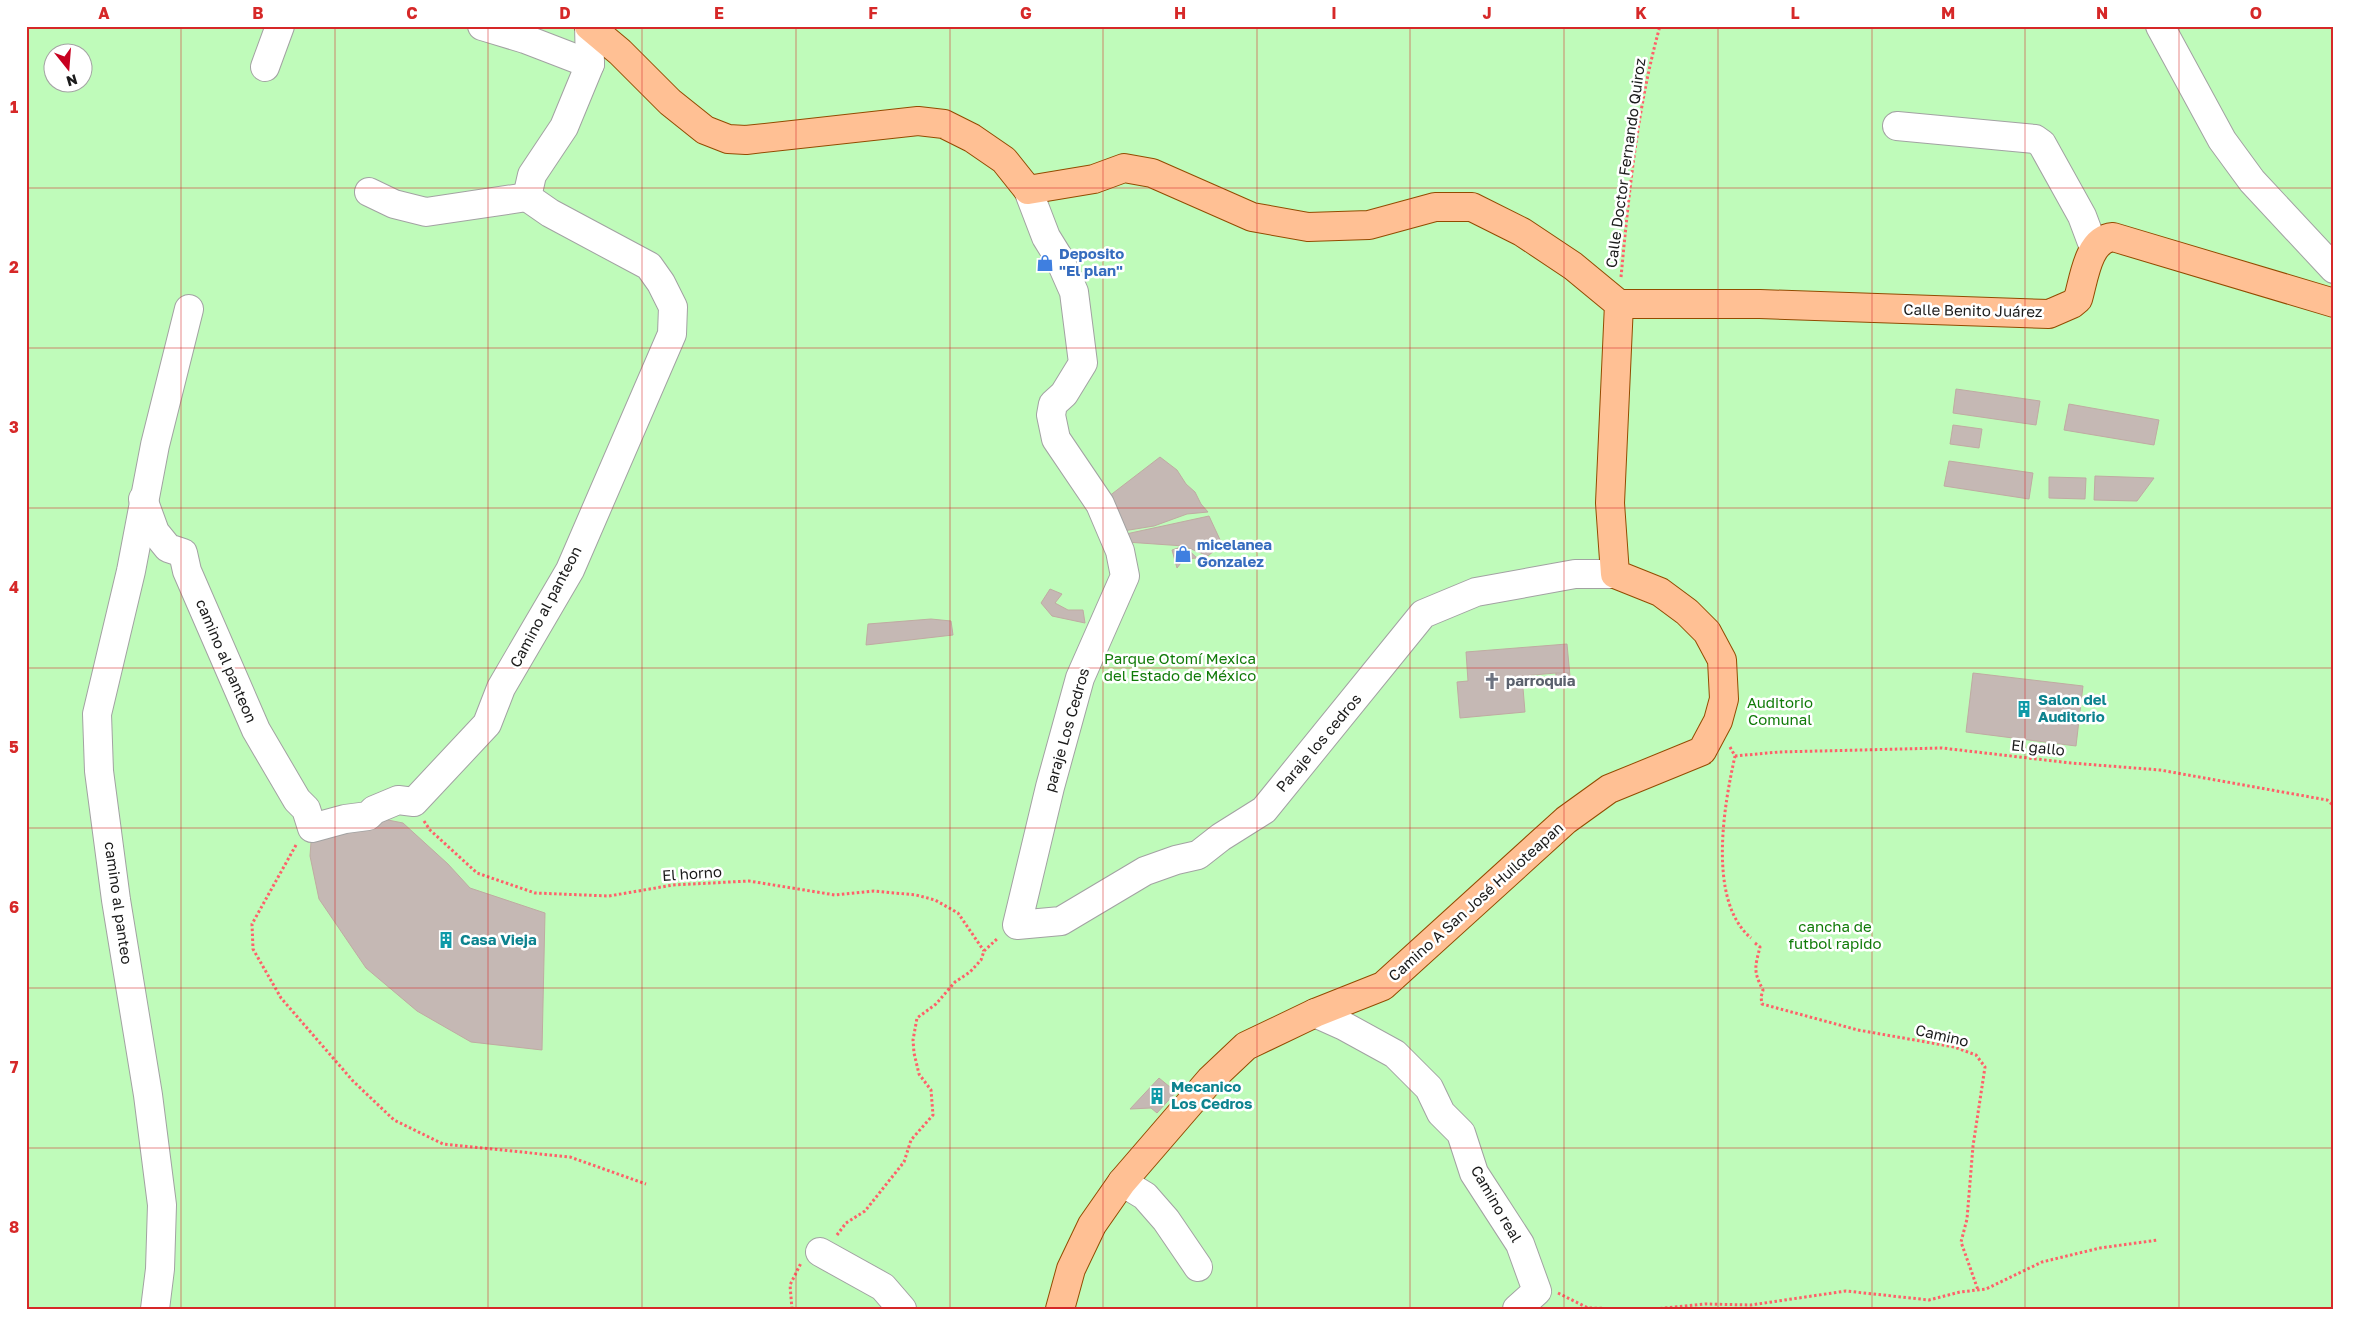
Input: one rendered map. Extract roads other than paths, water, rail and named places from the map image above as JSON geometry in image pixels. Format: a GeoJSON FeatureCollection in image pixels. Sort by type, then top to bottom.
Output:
{"type":"FeatureCollection","features":[{"type":"Feature","properties":{"kind":"main road"},"geometry":{"type":"LineString","coordinates":[[589,26],[620,52],[670,102],[705,130],[728,139],[746,140],[918,121],[944,124],[972,138],[1004,160],[1028,190],[1094,179],[1124,168],[1152,173],[1252,217],[1308,227],[1369,225],[1435,207],[1472,207],[1537,242],[1573,266],[1619,304],[1610,503],[1615,574]]}},
{"type":"Feature","properties":{"kind":"main road"},"geometry":{"type":"LineString","coordinates":[[2094,248],[2104,239],[2113,237],[2334,303]]}},
{"type":"Feature","properties":{"kind":"main road","name":"Calle Benito Juárez"},"geometry":{"type":"LineString","coordinates":[[1619,304],[1760,304],[2049,314],[2072,304],[2078,299],[2094,248]]}},
{"type":"Feature","properties":{"kind":"main road","name":"Camino A San José Huiloteapan"},"geometry":{"type":"LineString","coordinates":[[1060,1309],[1072,1268],[1088,1234],[1122,1182],[1210,1080],[1246,1046],[1315,1013],[1383,986],[1566,820],[1609,789],[1702,750],[1718,721],[1724,699],[1722,660],[1707,632],[1687,612],[1660,592],[1615,574]]}},
{"type":"Feature","properties":{"kind":"street"},"geometry":{"type":"LineString","coordinates":[[265,67],[280,26]]}},
{"type":"Feature","properties":{"kind":"street"},"geometry":{"type":"LineString","coordinates":[[482,26],[525,39],[590,64]]}},
{"type":"Feature","properties":{"kind":"street"},"geometry":{"type":"LineString","coordinates":[[369,192],[394,204],[426,212],[527,197],[532,175],[564,127],[590,64],[589,26]]}},
{"type":"Feature","properties":{"kind":"street"},"geometry":{"type":"LineString","coordinates":[[2160,26],[2222,140],[2252,181],[2334,269]]}},
{"type":"Feature","properties":{"kind":"street"},"geometry":{"type":"LineString","coordinates":[[1897,126],[2035,139],[2042,144],[2082,216],[2094,248]]}},
{"type":"Feature","properties":{"kind":"street","name":"paraje Los Cedros"},"geometry":{"type":"LineString","coordinates":[[1017,925],[1050,787],[1080,678],[1125,576],[1120,551],[1100,504],[1056,439],[1051,415],[1054,404],[1064,394],[1083,363],[1074,292],[1059,258],[1046,237],[1028,190]]}},
{"type":"Feature","properties":{"kind":"street","name":"Camino al panteon"},"geometry":{"type":"LineString","coordinates":[[312,828],[345,819],[368,816],[374,810],[398,800],[414,802],[487,724],[502,688],[570,570],[672,334],[673,307],[661,283],[649,266],[550,213],[527,197]]}},
{"type":"Feature","properties":{"kind":"street","name":"camino al panteo"},"geometry":{"type":"LineString","coordinates":[[155,1309],[160,1269],[162,1205],[148,1095],[114,882],[99,771],[97,714],[131,571],[143,499],[189,310]]}},
{"type":"Feature","properties":{"kind":"street","name":"camino al panteon"},"geometry":{"type":"LineString","coordinates":[[143,499],[155,532],[168,548],[184,553],[187,571],[256,730],[297,800],[306,809],[312,828]]}},
{"type":"Feature","properties":{"kind":"street","name":"Paraje los cedros"},"geometry":{"type":"LineString","coordinates":[[1017,925],[1027,926],[1061,921],[1145,872],[1176,860],[1198,855],[1221,837],[1264,810],[1423,614],[1476,592],[1575,574],[1615,574]]}},
{"type":"Feature","properties":{"kind":"street","name":"Camino real"},"geometry":{"type":"LineString","coordinates":[[1315,1013],[1344,1026],[1395,1054],[1429,1088],[1441,1113],[1461,1133],[1474,1173],[1516,1237],[1537,1291],[1517,1309]]}},
{"type":"Feature","properties":{"kind":"street"},"geometry":{"type":"LineString","coordinates":[[1122,1182],[1145,1196],[1166,1220],[1198,1267]]}},
{"type":"Feature","properties":{"kind":"street"},"geometry":{"type":"LineString","coordinates":[[820,1252],[882,1287],[902,1309]]}},
{"type":"Feature","properties":{"kind":"place","name":"Deposito \"El plan\""},"geometry":{"type":"Point","coordinates":[1045,263]}},
{"type":"Feature","properties":{"kind":"place","name":"micelanea Gonzalez"},"geometry":{"type":"Point","coordinates":[1183,554]}},
{"type":"Feature","properties":{"kind":"place","name":"parroquia"},"geometry":{"type":"Point","coordinates":[1492,681]}},
{"type":"Feature","properties":{"kind":"place","name":"Salon del Auditorio"},"geometry":{"type":"Point","coordinates":[2024,709]}},
{"type":"Feature","properties":{"kind":"place","name":"Casa Vieja"},"geometry":{"type":"Point","coordinates":[446,940]}},
{"type":"Feature","properties":{"kind":"place","name":"Mecanico Los Cedros"},"geometry":{"type":"Point","coordinates":[1157,1096]}},
{"type":"Feature","properties":{"kind":"park label","name":"Parque Otomí Mexica del Estado de México"},"geometry":{"type":"Point","coordinates":[1180,668]}},
{"type":"Feature","properties":{"kind":"park label","name":"Auditorio Comunal"},"geometry":{"type":"Point","coordinates":[1780,712]}},
{"type":"Feature","properties":{"kind":"park label","name":"cancha de futbol rapido"},"geometry":{"type":"Point","coordinates":[1835,936]}}]}
